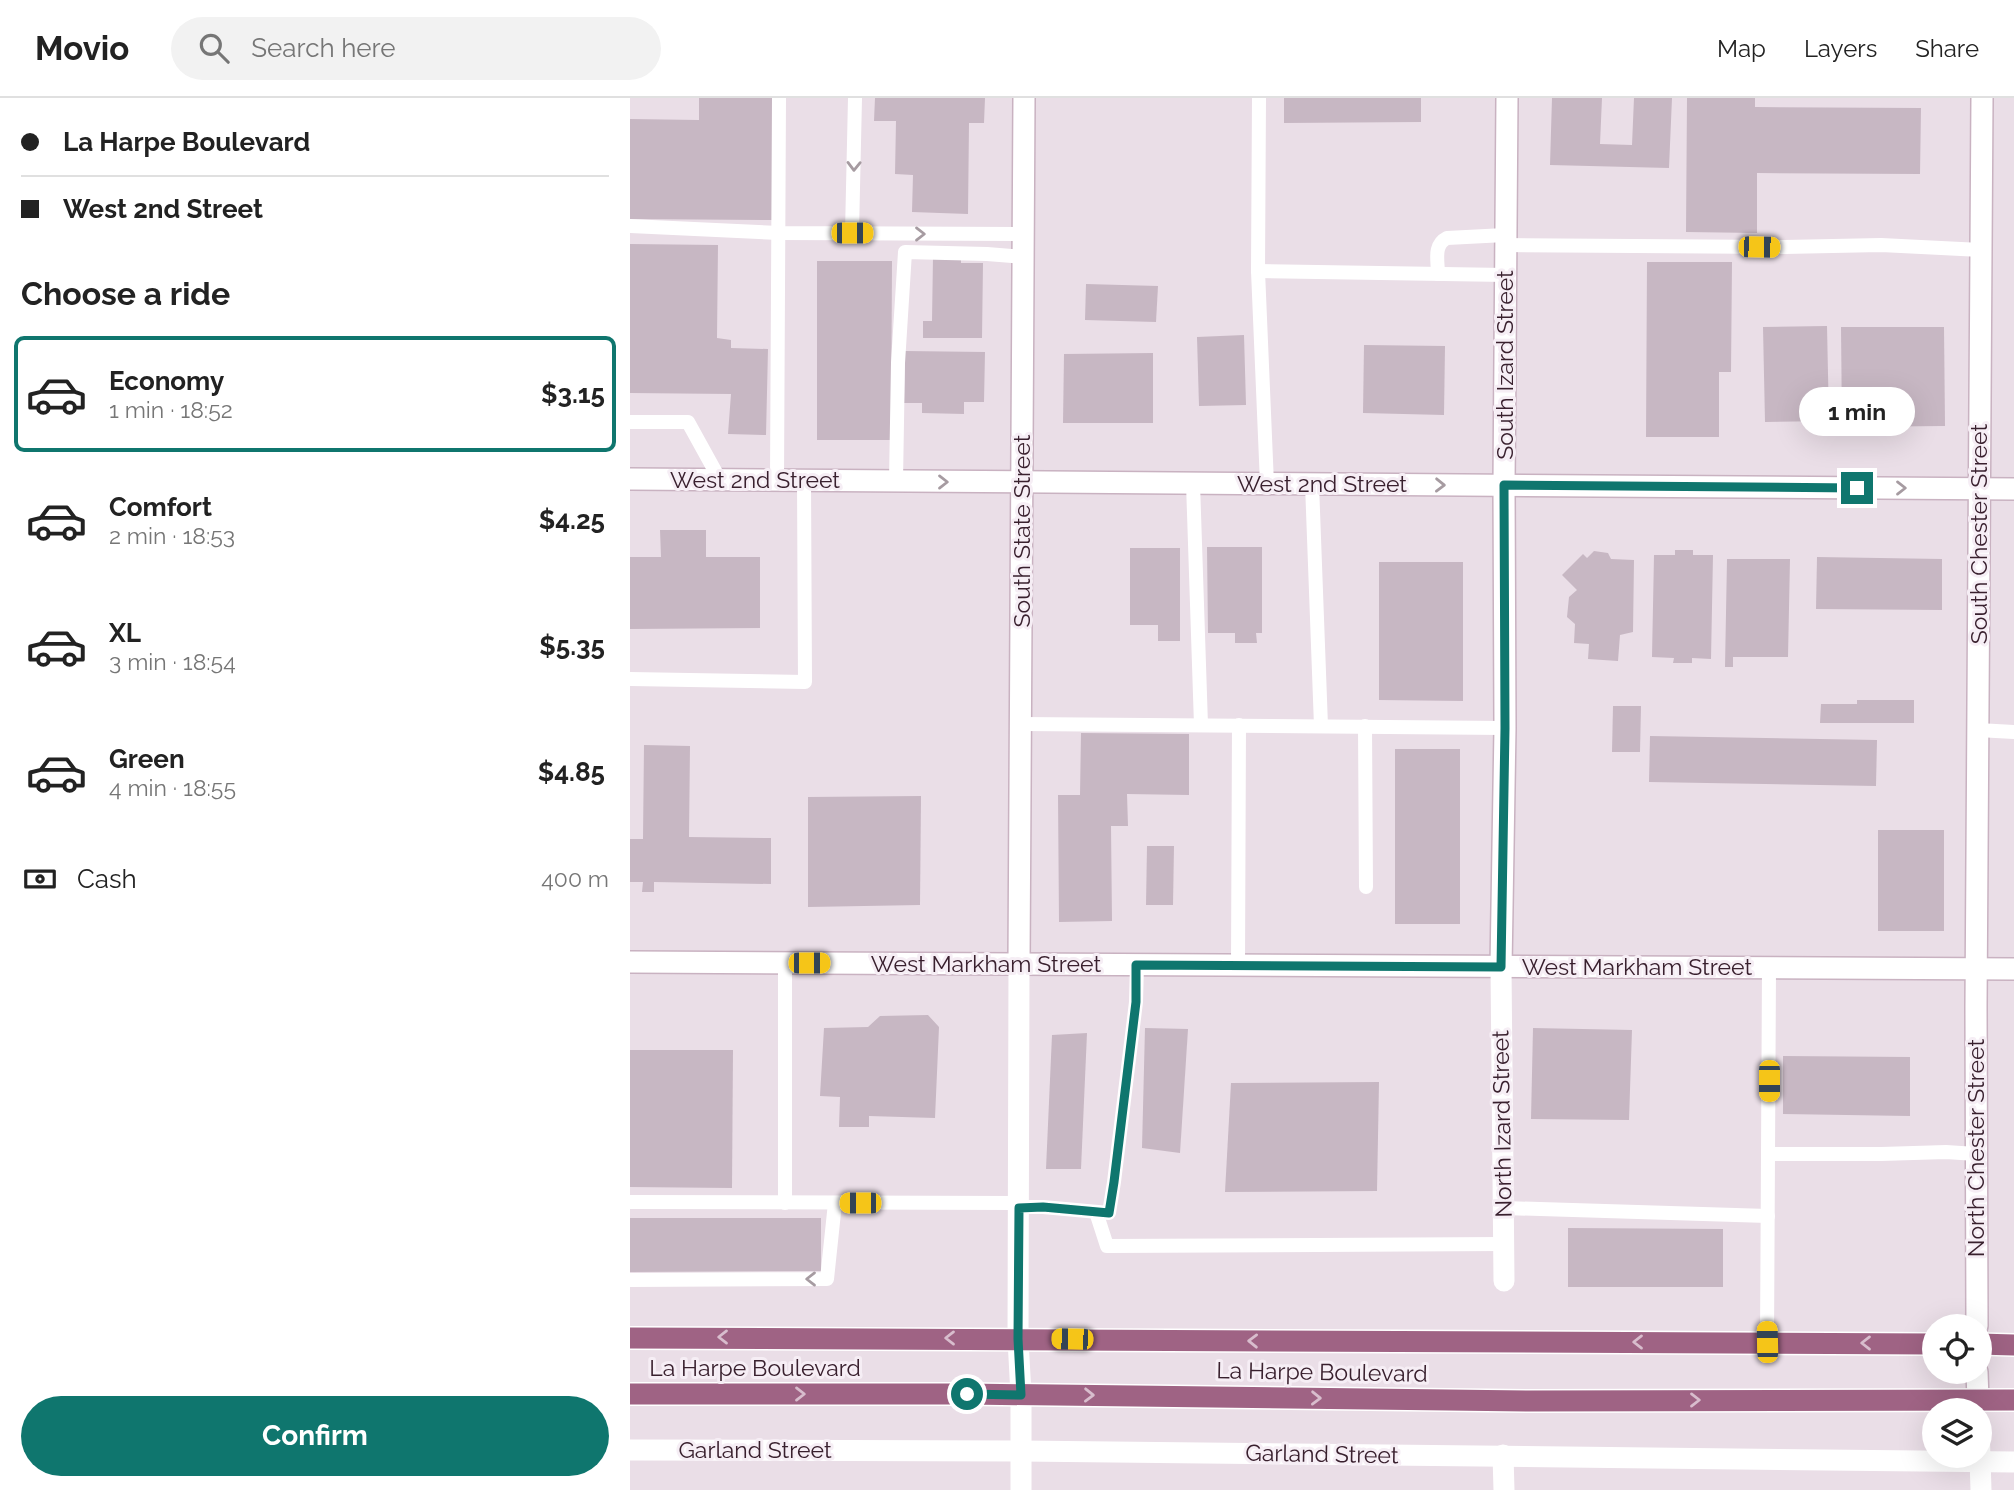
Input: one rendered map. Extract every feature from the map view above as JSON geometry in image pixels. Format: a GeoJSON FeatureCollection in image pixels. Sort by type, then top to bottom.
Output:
{"type":"FeatureCollection","features":[{"type":"Feature","properties":{"kind":"main road","name":"La Harpe Boulevard"},"geometry":{"type":"LineString","coordinates":[[630,1338],[1922,1344]]}},
{"type":"Feature","properties":{"kind":"main road"},"geometry":{"type":"LineString","coordinates":[[1992,1344],[2014,1345]]}},
{"type":"Feature","properties":{"kind":"main road","name":"La Harpe Boulevard"},"geometry":{"type":"LineString","coordinates":[[630,1396],[1021,1395],[1922,1405]]}},
{"type":"Feature","properties":{"kind":"main road","name":"La Harpe Boulevard"},"geometry":{"type":"LineString","coordinates":[[1992,1403],[2014,1400]]}},
{"type":"Feature","properties":{"kind":"street","name":"South State Street"},"geometry":{"type":"LineString","coordinates":[[1021,1490],[1018,1339],[1024,98]]}},
{"type":"Feature","properties":{"kind":"street","name":"South Izard Street"},"geometry":{"type":"LineString","coordinates":[[1501,967],[1505,728],[1507,98]]}},
{"type":"Feature","properties":{"kind":"street","name":"South Chester Street"},"geometry":{"type":"LineString","coordinates":[[1976,969],[1982,98]]}},
{"type":"Feature","properties":{"kind":"street","name":"West 2nd Street"},"geometry":{"type":"LineString","coordinates":[[630,479],[2014,489]]}},
{"type":"Feature","properties":{"kind":"street","name":"West Markham Street"},"geometry":{"type":"LineString","coordinates":[[630,962],[2014,969]]}},
{"type":"Feature","properties":{"kind":"street","name":"North Izard Street"},"geometry":{"type":"LineString","coordinates":[[1501,967],[1504,1281]]}},
{"type":"Feature","properties":{"kind":"street","name":"North Chester Street"},"geometry":{"type":"LineString","coordinates":[[1976,969],[1977,1314]]}},
{"type":"Feature","properties":{"kind":"street","name":"Garland Street"},"geometry":{"type":"LineString","coordinates":[[630,1450],[1021,1451],[1922,1460]]}},
{"type":"Feature","properties":{"kind":"street"},"geometry":{"type":"LineString","coordinates":[[1503,1455],[1504,1490]]}},
{"type":"Feature","properties":{"kind":"street","name":"Garland Street"},"geometry":{"type":"LineString","coordinates":[[1992,1461],[2014,1462]]}},
{"type":"Feature","properties":{"kind":"street"},"geometry":{"type":"LineString","coordinates":[[1981,1468],[1981,1490]]}},
{"type":"Feature","properties":{"kind":"lane"},"geometry":{"type":"LineString","coordinates":[[777,480],[779,98]]}},
{"type":"Feature","properties":{"kind":"lane"},"geometry":{"type":"LineString","coordinates":[[852,233],[855,98]]}},
{"type":"Feature","properties":{"kind":"lane"},"geometry":{"type":"LineString","coordinates":[[1259,98],[1258,271],[1267,484]]}},
{"type":"Feature","properties":{"kind":"lane"},"geometry":{"type":"LineString","coordinates":[[630,226],[779,233],[1023,234]]}},
{"type":"Feature","properties":{"kind":"lane"},"geometry":{"type":"LineString","coordinates":[[1438,274],[1437,247],[1440,241],[1447,238],[1784,247],[1881,245],[1981,250]]}},
{"type":"Feature","properties":{"kind":"lane"},"geometry":{"type":"LineString","coordinates":[[896,481],[898,363],[905,252],[1023,257]]}},
{"type":"Feature","properties":{"kind":"lane"},"geometry":{"type":"LineString","coordinates":[[1258,271],[1506,275]]}},
{"type":"Feature","properties":{"kind":"lane"},"geometry":{"type":"LineString","coordinates":[[630,422],[688,422],[720,480]]}},
{"type":"Feature","properties":{"kind":"lane"},"geometry":{"type":"LineString","coordinates":[[630,679],[805,682],[804,481]]}},
{"type":"Feature","properties":{"kind":"lane"},"geometry":{"type":"LineString","coordinates":[[1193,483],[1202,725]]}},
{"type":"Feature","properties":{"kind":"lane"},"geometry":{"type":"LineString","coordinates":[[1312,484],[1321,726]]}},
{"type":"Feature","properties":{"kind":"lane"},"geometry":{"type":"LineString","coordinates":[[1021,724],[1505,728]]}},
{"type":"Feature","properties":{"kind":"lane"},"geometry":{"type":"LineString","coordinates":[[1238,965],[1239,725]]}},
{"type":"Feature","properties":{"kind":"lane"},"geometry":{"type":"LineString","coordinates":[[1365,726],[1366,887]]}},
{"type":"Feature","properties":{"kind":"lane"},"geometry":{"type":"LineString","coordinates":[[1978,730],[2014,732]]}},
{"type":"Feature","properties":{"kind":"lane"},"geometry":{"type":"LineString","coordinates":[[785,963],[785,1203]]}},
{"type":"Feature","properties":{"kind":"lane"},"geometry":{"type":"LineString","coordinates":[[630,1202],[1019,1205],[1109,1213],[1136,1002],[1136,965]]}},
{"type":"Feature","properties":{"kind":"lane"},"geometry":{"type":"LineString","coordinates":[[1767,1342],[1769,968]]}},
{"type":"Feature","properties":{"kind":"lane"},"geometry":{"type":"LineString","coordinates":[[1769,1154],[1976,1154]]}},
{"type":"Feature","properties":{"kind":"lane"},"geometry":{"type":"LineString","coordinates":[[630,1280],[827,1279],[835,1203]]}},
{"type":"Feature","properties":{"kind":"lane"},"geometry":{"type":"LineString","coordinates":[[1504,1208],[1768,1216]]}},
{"type":"Feature","properties":{"kind":"lane"},"geometry":{"type":"LineString","coordinates":[[1096,1212],[1107,1246],[1503,1244]]}},
{"type":"Feature","properties":{"kind":"lane"},"geometry":{"type":"LineString","coordinates":[[1992,1408],[2014,1412]]}},
{"type":"Feature","properties":{"kind":"building"},"geometry":{"type":"Polygon","coordinates":[[[699,98],[776,98],[775,220],[630,219],[630,119],[699,120],[699,98]]]}},
{"type":"Feature","properties":{"kind":"building"},"geometry":{"type":"Polygon","coordinates":[[[875,98],[985,98],[984,123],[969,123],[968,214],[912,212],[913,175],[895,174],[896,121],[874,121],[875,98]]]}},
{"type":"Feature","properties":{"kind":"building"},"geometry":{"type":"Polygon","coordinates":[[[1284,98],[1421,98],[1421,122],[1284,123],[1284,98]]]}},
{"type":"Feature","properties":{"kind":"building"},"geometry":{"type":"Polygon","coordinates":[[[1552,98],[1602,98],[1600,144],[1632,145],[1634,98],[1672,98],[1669,168],[1550,165],[1552,98]]]}},
{"type":"Feature","properties":{"kind":"building"},"geometry":{"type":"Polygon","coordinates":[[[1687,98],[1755,98],[1755,107],[1921,108],[1920,174],[1757,173],[1757,233],[1686,232],[1687,98]]]}},
{"type":"Feature","properties":{"kind":"building"},"geometry":{"type":"Polygon","coordinates":[[[630,244],[718,245],[717,338],[731,340],[731,348],[768,349],[766,435],[728,434],[731,394],[630,393],[630,244]]]}},
{"type":"Feature","properties":{"kind":"building"},"geometry":{"type":"Polygon","coordinates":[[[933,257],[961,257],[961,263],[983,263],[982,338],[923,338],[923,321],[932,321],[933,257]]]}},
{"type":"Feature","properties":{"kind":"building"},"geometry":{"type":"Polygon","coordinates":[[[817,261],[892,261],[891,440],[817,440],[817,261]]]}},
{"type":"Feature","properties":{"kind":"building"},"geometry":{"type":"Polygon","coordinates":[[[1647,262],[1732,262],[1731,372],[1719,372],[1719,437],[1646,437],[1647,262]]]}},
{"type":"Feature","properties":{"kind":"building"},"geometry":{"type":"Polygon","coordinates":[[[1086,284],[1158,286],[1156,322],[1085,320],[1086,284]]]}},
{"type":"Feature","properties":{"kind":"building"},"geometry":{"type":"Polygon","coordinates":[[[1827,326],[1829,421],[1765,422],[1763,327],[1827,326]]]}},
{"type":"Feature","properties":{"kind":"building"},"geometry":{"type":"Polygon","coordinates":[[[1841,327],[1944,327],[1945,426],[1842,427],[1841,327]]]}},
{"type":"Feature","properties":{"kind":"building"},"geometry":{"type":"Polygon","coordinates":[[[1244,335],[1246,405],[1199,406],[1197,337],[1244,335]]]}},
{"type":"Feature","properties":{"kind":"building"},"geometry":{"type":"Polygon","coordinates":[[[1364,345],[1445,346],[1444,415],[1363,413],[1364,345]]]}},
{"type":"Feature","properties":{"kind":"building"},"geometry":{"type":"Polygon","coordinates":[[[905,351],[985,352],[984,402],[964,402],[964,414],[922,413],[922,403],[904,403],[905,351]]]}},
{"type":"Feature","properties":{"kind":"building"},"geometry":{"type":"Polygon","coordinates":[[[1153,353],[1153,423],[1063,423],[1064,354],[1153,353]]]}},
{"type":"Feature","properties":{"kind":"building"},"geometry":{"type":"Polygon","coordinates":[[[660,530],[706,530],[706,557],[760,557],[760,628],[630,629],[630,557],[661,557],[660,530]]]}},
{"type":"Feature","properties":{"kind":"building"},"geometry":{"type":"Polygon","coordinates":[[[1207,547],[1262,547],[1262,633],[1256,633],[1257,643],[1235,643],[1235,633],[1208,633],[1207,547]]]}},
{"type":"Feature","properties":{"kind":"building"},"geometry":{"type":"Polygon","coordinates":[[[1130,548],[1180,548],[1180,641],[1158,641],[1158,625],[1130,625],[1130,548]]]}},
{"type":"Feature","properties":{"kind":"building"},"geometry":{"type":"Polygon","coordinates":[[[1675,550],[1693,550],[1693,555],[1713,555],[1711,659],[1692,658],[1692,663],[1673,663],[1674,658],[1652,657],[1654,555],[1675,555],[1675,550]]]}},
{"type":"Feature","properties":{"kind":"building"},"geometry":{"type":"Polygon","coordinates":[[[1594,551],[1608,553],[1611,559],[1634,560],[1633,632],[1620,635],[1618,661],[1588,659],[1589,644],[1574,643],[1575,624],[1567,617],[1569,597],[1577,590],[1562,575],[1583,554],[1587,558],[1594,551]]]}},
{"type":"Feature","properties":{"kind":"building"},"geometry":{"type":"Polygon","coordinates":[[[1817,557],[1942,559],[1942,610],[1816,609],[1817,557]]]}},
{"type":"Feature","properties":{"kind":"building"},"geometry":{"type":"Polygon","coordinates":[[[1727,559],[1790,559],[1788,657],[1733,657],[1733,667],[1725,667],[1727,559]]]}},
{"type":"Feature","properties":{"kind":"building"},"geometry":{"type":"Polygon","coordinates":[[[1379,562],[1463,562],[1463,701],[1379,700],[1379,562]]]}},
{"type":"Feature","properties":{"kind":"building"},"geometry":{"type":"Polygon","coordinates":[[[1857,700],[1914,700],[1914,723],[1820,723],[1821,704],[1857,704],[1857,700]]]}},
{"type":"Feature","properties":{"kind":"building"},"geometry":{"type":"Polygon","coordinates":[[[1613,706],[1641,706],[1640,752],[1612,752],[1613,706]]]}},
{"type":"Feature","properties":{"kind":"building"},"geometry":{"type":"Polygon","coordinates":[[[1081,733],[1189,734],[1189,795],[1127,794],[1128,826],[1111,826],[1112,921],[1059,922],[1058,795],[1080,795],[1081,733]]]}},
{"type":"Feature","properties":{"kind":"building"},"geometry":{"type":"Polygon","coordinates":[[[1650,736],[1877,740],[1876,786],[1649,782],[1650,736]]]}},
{"type":"Feature","properties":{"kind":"building"},"geometry":{"type":"Polygon","coordinates":[[[644,745],[690,746],[689,837],[771,838],[771,884],[654,882],[654,892],[642,892],[643,882],[630,882],[630,839],[643,839],[644,745]]]}},
{"type":"Feature","properties":{"kind":"building"},"geometry":{"type":"Polygon","coordinates":[[[1395,749],[1460,749],[1460,924],[1395,924],[1395,749]]]}},
{"type":"Feature","properties":{"kind":"building"},"geometry":{"type":"Polygon","coordinates":[[[921,796],[920,905],[808,907],[808,797],[921,796]]]}},
{"type":"Feature","properties":{"kind":"building"},"geometry":{"type":"Polygon","coordinates":[[[1878,830],[1944,830],[1944,931],[1878,931],[1878,830]]]}},
{"type":"Feature","properties":{"kind":"building"},"geometry":{"type":"Polygon","coordinates":[[[1147,846],[1174,846],[1173,905],[1146,905],[1147,846]]]}},
{"type":"Feature","properties":{"kind":"building"},"geometry":{"type":"Polygon","coordinates":[[[928,1015],[939,1027],[935,1118],[869,1116],[869,1127],[839,1127],[840,1097],[820,1096],[824,1028],[868,1027],[880,1016],[928,1015]]]}},
{"type":"Feature","properties":{"kind":"building"},"geometry":{"type":"Polygon","coordinates":[[[1145,1028],[1188,1029],[1180,1153],[1142,1148],[1145,1028]]]}},
{"type":"Feature","properties":{"kind":"building"},"geometry":{"type":"Polygon","coordinates":[[[1533,1028],[1632,1030],[1629,1120],[1531,1119],[1533,1028]]]}},
{"type":"Feature","properties":{"kind":"building"},"geometry":{"type":"Polygon","coordinates":[[[1087,1033],[1081,1169],[1046,1169],[1052,1035],[1087,1033]]]}},
{"type":"Feature","properties":{"kind":"building"},"geometry":{"type":"Polygon","coordinates":[[[630,1050],[733,1050],[732,1188],[630,1187],[630,1050]]]}},
{"type":"Feature","properties":{"kind":"building"},"geometry":{"type":"Polygon","coordinates":[[[1783,1056],[1910,1057],[1910,1116],[1783,1114],[1783,1056]]]}},
{"type":"Feature","properties":{"kind":"building"},"geometry":{"type":"Polygon","coordinates":[[[1379,1082],[1377,1191],[1225,1192],[1231,1083],[1379,1082]]]}},
{"type":"Feature","properties":{"kind":"building"},"geometry":{"type":"Polygon","coordinates":[[[630,1218],[821,1218],[821,1271],[630,1272],[630,1218]]]}},
{"type":"Feature","properties":{"kind":"building"},"geometry":{"type":"Polygon","coordinates":[[[1568,1228],[1723,1229],[1723,1287],[1568,1287],[1568,1228]]]}},
{"type":"Feature","properties":{"kind":"route"},"geometry":{"type":"LineString","coordinates":[[967,1394],[1021,1395],[1018,1339],[1019,1208],[1043,1207],[1109,1213],[1136,1002],[1136,965],[1501,967],[1505,728],[1504,485],[1857,488]]}}]}
